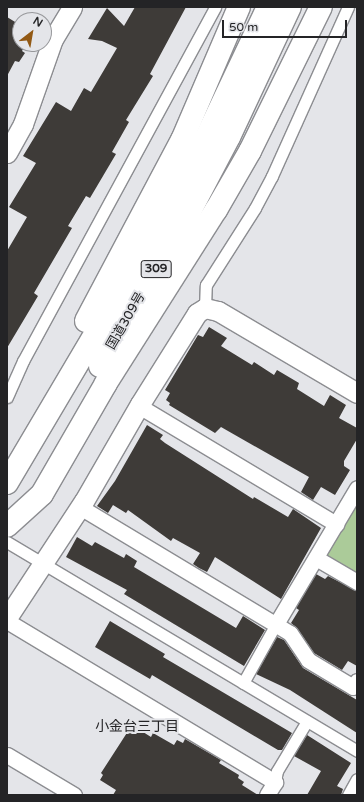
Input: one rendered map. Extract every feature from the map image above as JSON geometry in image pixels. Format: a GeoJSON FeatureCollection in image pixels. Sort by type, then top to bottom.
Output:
{"type":"FeatureCollection","features":[{"type":"Feature","properties":{"kind":"highway"},"geometry":{"type":"LineString","coordinates":[[7,483],[47,390],[182,140],[239,7]]}},
{"type":"Feature","properties":{"kind":"highway","name":"国道309号"},"geometry":{"type":"LineString","coordinates":[[7,483],[148,245],[198,153],[268,7]]}},
{"type":"Feature","properties":{"kind":"highway","name":"国道309号"},"geometry":{"type":"LineString","coordinates":[[7,525],[186,218],[229,137],[290,7]]}},
{"type":"Feature","properties":{"kind":"highway"},"geometry":{"type":"LineString","coordinates":[[7,525],[42,494],[106,383],[216,210],[254,144],[321,7]]}},
{"type":"Feature","properties":{"kind":"street"},"geometry":{"type":"LineString","coordinates":[[7,153],[24,124],[53,39],[72,7]]}},
{"type":"Feature","properties":{"kind":"street"},"geometry":{"type":"LineString","coordinates":[[7,397],[23,360],[215,7]]}},
{"type":"Feature","properties":{"kind":"street"},"geometry":{"type":"LineString","coordinates":[[206,308],[206,285],[272,176],[346,10]]}},
{"type":"Feature","properties":{"kind":"street"},"geometry":{"type":"LineString","coordinates":[[206,308],[218,311],[357,393]]}},
{"type":"Feature","properties":{"kind":"street"},"geometry":{"type":"LineString","coordinates":[[206,308],[190,320],[80,507],[36,559],[7,619],[271,789],[276,771],[307,721]]}},
{"type":"Feature","properties":{"kind":"street"},"geometry":{"type":"LineString","coordinates":[[139,406],[336,524]]}},
{"type":"Feature","properties":{"kind":"street"},"geometry":{"type":"LineString","coordinates":[[243,683],[276,624],[357,488]]}},
{"type":"Feature","properties":{"kind":"street"},"geometry":{"type":"LineString","coordinates":[[80,507],[290,633],[308,660],[353,687],[357,680]]}},
{"type":"Feature","properties":{"kind":"street"},"geometry":{"type":"LineString","coordinates":[[7,542],[357,751]]}},
{"type":"Feature","properties":{"kind":"street"},"geometry":{"type":"LineString","coordinates":[[316,558],[357,582]]}},
{"type":"Feature","properties":{"kind":"street"},"geometry":{"type":"LineString","coordinates":[[7,755],[74,795]]}},
{"type":"Feature","properties":{"kind":"street"},"geometry":{"type":"LineString","coordinates":[[348,795],[357,779]]}},
{"type":"Feature","properties":{"kind":"green space"},"geometry":{"type":"Polygon","coordinates":[[[357,502],[357,574],[325,556],[357,502]]]}},
{"type":"Feature","properties":{"kind":"building"},"geometry":{"type":"Polygon","coordinates":[[[135,7],[186,7],[150,74],[153,76],[126,120],[129,122],[112,152],[116,154],[90,198],[86,196],[68,226],[72,228],[34,293],[38,296],[7,348],[7,251],[27,217],[9,207],[36,163],[23,156],[56,102],[71,111],[84,88],[91,92],[117,48],[102,41],[88,39],[107,8],[124,26],[135,7]]]}},
{"type":"Feature","properties":{"kind":"building"},"geometry":{"type":"Polygon","coordinates":[[[7,17],[12,20],[12,52],[25,53],[19,62],[15,61],[7,76],[7,17]]]}},
{"type":"Feature","properties":{"kind":"building"},"geometry":{"type":"Polygon","coordinates":[[[209,327],[227,338],[221,346],[252,365],[254,362],[274,375],[277,370],[299,383],[297,389],[324,406],[330,395],[346,405],[339,418],[357,428],[357,439],[344,461],[344,466],[350,470],[335,495],[321,487],[313,500],[301,492],[309,477],[221,427],[215,433],[169,405],[170,403],[166,400],[170,393],[165,390],[198,335],[203,337],[209,327]]]}},
{"type":"Feature","properties":{"kind":"building"},"geometry":{"type":"Polygon","coordinates":[[[147,425],[163,435],[160,439],[165,443],[253,499],[254,497],[288,517],[293,509],[321,528],[281,599],[215,557],[207,572],[199,568],[193,564],[200,553],[173,538],[171,541],[128,510],[126,513],[113,505],[108,513],[97,506],[115,481],[147,425]]]}},
{"type":"Feature","properties":{"kind":"building"},"geometry":{"type":"Polygon","coordinates":[[[77,537],[92,546],[95,542],[124,558],[126,554],[137,561],[134,567],[236,628],[243,616],[265,630],[244,666],[124,594],[127,590],[66,557],[77,537]]]}},
{"type":"Feature","properties":{"kind":"building"},"geometry":{"type":"Polygon","coordinates":[[[316,574],[325,579],[328,576],[357,591],[357,666],[348,661],[342,670],[314,653],[297,628],[291,623],[299,610],[296,608],[316,574]]]}},
{"type":"Feature","properties":{"kind":"building"},"geometry":{"type":"Polygon","coordinates":[[[110,621],[165,654],[163,657],[292,733],[282,750],[278,750],[152,675],[150,679],[95,647],[110,621]]]}},
{"type":"Feature","properties":{"kind":"building"},"geometry":{"type":"Polygon","coordinates":[[[277,637],[284,640],[303,668],[357,700],[357,733],[290,690],[256,674],[277,637]]]}},
{"type":"Feature","properties":{"kind":"building"},"geometry":{"type":"Polygon","coordinates":[[[132,725],[151,737],[153,733],[174,745],[177,740],[183,743],[185,739],[221,760],[219,763],[239,775],[238,778],[244,782],[242,785],[258,795],[113,795],[116,790],[100,780],[103,775],[101,773],[132,725]]]}},
{"type":"Feature","properties":{"kind":"building"},"geometry":{"type":"Polygon","coordinates":[[[307,735],[351,763],[337,786],[343,789],[341,795],[307,795],[321,771],[294,756],[307,735]]]}},
{"type":"Feature","properties":{"kind":"district","name":"小金台三丁目"},"geometry":{"type":"Point","coordinates":[137,727]}}]}
